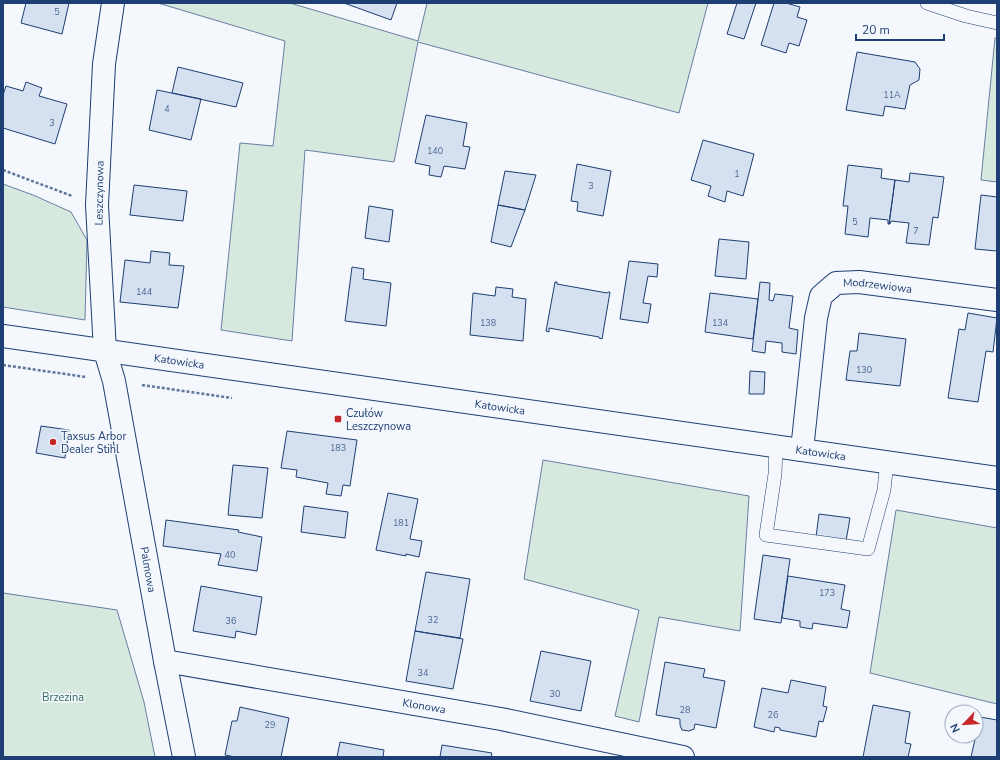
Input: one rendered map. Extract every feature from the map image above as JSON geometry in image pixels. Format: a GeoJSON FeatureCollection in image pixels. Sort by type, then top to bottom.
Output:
{"type":"FeatureCollection","features":[{"type":"Feature","properties":{"kind":"street","name":"Leszczynowa"},"geometry":{"type":"LineString","coordinates":[[113,3],[104,64],[97,206],[105,351],[114,382]]}},
{"type":"Feature","properties":{"kind":"street","name":"Modrzewiowa"},"geometry":{"type":"LineString","coordinates":[[802,450],[816,318],[821,296],[836,283],[859,282],[997,300]]}},
{"type":"Feature","properties":{"kind":"street","name":"Katowicka"},"geometry":{"type":"LineString","coordinates":[[3,336],[887,461],[997,478]]}},
{"type":"Feature","properties":{"kind":"street","name":"Palmowa"},"geometry":{"type":"LineString","coordinates":[[114,382],[164,661],[184,757]]}},
{"type":"Feature","properties":{"kind":"street","name":"Klonowa"},"geometry":{"type":"LineString","coordinates":[[164,661],[501,719],[683,757]]}},
{"type":"Feature","properties":{"kind":"lane"},"geometry":{"type":"LineString","coordinates":[[927,3],[966,16],[997,23]]}},
{"type":"Feature","properties":{"kind":"lane"},"geometry":{"type":"LineString","coordinates":[[776,446],[775,474],[766,535],[868,549],[884,490],[887,461]]}},
{"type":"Feature","properties":{"kind":"path"},"geometry":{"type":"LineString","coordinates":[[3,170],[97,206]]}},
{"type":"Feature","properties":{"kind":"path"},"geometry":{"type":"LineString","coordinates":[[3,365],[114,382]]}},
{"type":"Feature","properties":{"kind":"green space"},"geometry":{"type":"Polygon","coordinates":[[[158,3],[290,3],[418,41],[427,3],[708,3],[679,113],[418,42],[394,162],[305,150],[292,341],[221,330],[240,143],[273,146],[285,41],[158,3]]]}},
{"type":"Feature","properties":{"kind":"green space"},"geometry":{"type":"Polygon","coordinates":[[[995,38],[997,38],[997,182],[981,180],[995,38]]]}},
{"type":"Feature","properties":{"kind":"green space"},"geometry":{"type":"Polygon","coordinates":[[[3,184],[33,195],[71,212],[87,240],[85,320],[3,307],[3,184]]]}},
{"type":"Feature","properties":{"kind":"green space"},"geometry":{"type":"Polygon","coordinates":[[[543,460],[749,496],[740,631],[659,617],[639,722],[615,716],[639,610],[524,579],[543,460]]]}},
{"type":"Feature","properties":{"kind":"green space"},"geometry":{"type":"Polygon","coordinates":[[[896,510],[997,528],[997,704],[870,673],[896,510]]]}},
{"type":"Feature","properties":{"kind":"green space","name":"Brzezina"},"geometry":{"type":"Polygon","coordinates":[[[3,593],[117,610],[144,702],[155,757],[3,757],[3,593]]]}},
{"type":"Feature","properties":{"kind":"building"},"geometry":{"type":"Polygon","coordinates":[[[26,3],[69,3],[62,34],[21,23],[26,3]]]}},
{"type":"Feature","properties":{"kind":"building"},"geometry":{"type":"Polygon","coordinates":[[[344,3],[397,3],[391,20],[344,3]]]}},
{"type":"Feature","properties":{"kind":"building"},"geometry":{"type":"Polygon","coordinates":[[[737,3],[756,3],[744,39],[727,34],[737,3]]]}},
{"type":"Feature","properties":{"kind":"building"},"geometry":{"type":"Polygon","coordinates":[[[774,3],[786,3],[800,7],[797,17],[807,20],[799,46],[789,43],[786,53],[761,45],[774,3]]]}},
{"type":"Feature","properties":{"kind":"building"},"geometry":{"type":"Polygon","coordinates":[[[857,52],[915,62],[920,69],[919,80],[910,85],[905,109],[885,106],[883,116],[846,110],[857,52]]]}},
{"type":"Feature","properties":{"kind":"building"},"geometry":{"type":"Polygon","coordinates":[[[178,67],[243,83],[236,107],[172,93],[178,67]]]}},
{"type":"Feature","properties":{"kind":"building"},"geometry":{"type":"Polygon","coordinates":[[[26,82],[42,88],[39,96],[67,104],[55,144],[3,128],[3,95],[6,86],[23,91],[26,82]]]}},
{"type":"Feature","properties":{"kind":"building"},"geometry":{"type":"Polygon","coordinates":[[[157,90],[201,99],[191,140],[149,130],[157,90]]]}},
{"type":"Feature","properties":{"kind":"building"},"geometry":{"type":"Polygon","coordinates":[[[426,115],[467,123],[463,146],[470,147],[465,169],[444,166],[441,177],[429,175],[430,166],[415,163],[426,115]]]}},
{"type":"Feature","properties":{"kind":"building"},"geometry":{"type":"Polygon","coordinates":[[[703,140],[754,154],[743,196],[727,191],[725,202],[708,196],[711,186],[691,180],[703,140]]]}},
{"type":"Feature","properties":{"kind":"building"},"geometry":{"type":"Polygon","coordinates":[[[577,164],[611,171],[603,216],[577,211],[578,202],[571,201],[577,164]]]}},
{"type":"Feature","properties":{"kind":"building"},"geometry":{"type":"Polygon","coordinates":[[[848,165],[882,169],[881,178],[895,180],[889,224],[888,220],[870,218],[868,237],[845,234],[848,206],[843,206],[848,165]]]}},
{"type":"Feature","properties":{"kind":"building"},"geometry":{"type":"Polygon","coordinates":[[[505,171],[536,175],[525,210],[498,205],[505,171]]]}},
{"type":"Feature","properties":{"kind":"building"},"geometry":{"type":"Polygon","coordinates":[[[910,173],[944,177],[938,218],[933,217],[929,245],[906,243],[909,223],[891,221],[889,224],[895,180],[909,182],[910,173]]]}},
{"type":"Feature","properties":{"kind":"building"},"geometry":{"type":"Polygon","coordinates":[[[134,185],[187,191],[183,221],[130,215],[134,185]]]}},
{"type":"Feature","properties":{"kind":"building"},"geometry":{"type":"Polygon","coordinates":[[[981,195],[997,197],[997,251],[975,249],[981,195]]]}},
{"type":"Feature","properties":{"kind":"building"},"geometry":{"type":"Polygon","coordinates":[[[498,205],[525,210],[511,247],[491,242],[498,205]]]}},
{"type":"Feature","properties":{"kind":"building"},"geometry":{"type":"Polygon","coordinates":[[[369,206],[393,210],[389,242],[365,238],[369,206]]]}},
{"type":"Feature","properties":{"kind":"building"},"geometry":{"type":"Polygon","coordinates":[[[719,239],[749,242],[746,279],[715,276],[719,239]]]}},
{"type":"Feature","properties":{"kind":"building"},"geometry":{"type":"Polygon","coordinates":[[[151,251],[170,253],[169,265],[184,266],[178,308],[120,302],[125,260],[150,263],[151,251]]]}},
{"type":"Feature","properties":{"kind":"building"},"geometry":{"type":"Polygon","coordinates":[[[629,261],[658,264],[657,277],[648,276],[643,303],[651,304],[648,323],[620,319],[629,261]]]}},
{"type":"Feature","properties":{"kind":"building"},"geometry":{"type":"Polygon","coordinates":[[[352,267],[364,269],[363,279],[391,283],[386,326],[345,321],[352,267]]]}},
{"type":"Feature","properties":{"kind":"building"},"geometry":{"type":"Polygon","coordinates":[[[555,282],[557,282],[557,284],[607,293],[610,292],[602,339],[599,337],[549,328],[549,332],[546,331],[555,282]]]}},
{"type":"Feature","properties":{"kind":"building"},"geometry":{"type":"Polygon","coordinates":[[[760,282],[770,283],[769,300],[773,301],[775,294],[793,296],[789,328],[798,330],[796,354],[782,352],[782,343],[766,341],[765,353],[752,351],[760,282]]]}},
{"type":"Feature","properties":{"kind":"building"},"geometry":{"type":"Polygon","coordinates":[[[496,287],[513,289],[512,297],[526,299],[523,341],[470,335],[473,293],[495,296],[496,287]]]}},
{"type":"Feature","properties":{"kind":"building"},"geometry":{"type":"Polygon","coordinates":[[[710,293],[758,299],[753,339],[705,332],[710,293]]]}},
{"type":"Feature","properties":{"kind":"building"},"geometry":{"type":"Polygon","coordinates":[[[968,313],[997,318],[993,352],[986,351],[978,402],[948,398],[959,329],[965,330],[968,313]]]}},
{"type":"Feature","properties":{"kind":"building"},"geometry":{"type":"Polygon","coordinates":[[[859,333],[906,339],[900,386],[846,380],[850,351],[857,351],[859,333]]]}},
{"type":"Feature","properties":{"kind":"building"},"geometry":{"type":"Polygon","coordinates":[[[750,371],[765,372],[764,394],[749,394],[750,371]]]}},
{"type":"Feature","properties":{"kind":"building","name":"Taxsus Arbor Dealer Stihl"},"geometry":{"type":"Polygon","coordinates":[[[41,426],[69,430],[65,458],[36,453],[41,426]]]}},
{"type":"Feature","properties":{"kind":"building"},"geometry":{"type":"Polygon","coordinates":[[[287,431],[357,440],[350,486],[343,485],[341,496],[326,494],[328,483],[296,477],[297,470],[281,468],[287,431]]]}},
{"type":"Feature","properties":{"kind":"building"},"geometry":{"type":"Polygon","coordinates":[[[233,465],[268,468],[262,518],[228,515],[233,465]]]}},
{"type":"Feature","properties":{"kind":"building"},"geometry":{"type":"Polygon","coordinates":[[[388,493],[418,499],[410,539],[422,541],[419,557],[376,550],[388,493]]]}},
{"type":"Feature","properties":{"kind":"building"},"geometry":{"type":"Polygon","coordinates":[[[304,506],[348,512],[345,538],[301,532],[304,506]]]}},
{"type":"Feature","properties":{"kind":"building"},"geometry":{"type":"Polygon","coordinates":[[[819,514],[850,518],[846,541],[816,537],[819,514]]]}},
{"type":"Feature","properties":{"kind":"building"},"geometry":{"type":"Polygon","coordinates":[[[166,520],[239,530],[238,532],[262,537],[257,571],[218,565],[221,554],[163,546],[166,520]]]}},
{"type":"Feature","properties":{"kind":"building"},"geometry":{"type":"Polygon","coordinates":[[[763,555],[790,559],[781,623],[754,619],[763,555]]]}},
{"type":"Feature","properties":{"kind":"building"},"geometry":{"type":"Polygon","coordinates":[[[426,572],[470,579],[460,638],[415,631],[426,572]]]}},
{"type":"Feature","properties":{"kind":"building"},"geometry":{"type":"Polygon","coordinates":[[[788,576],[845,585],[841,609],[850,611],[847,628],[813,623],[812,629],[800,627],[800,621],[782,618],[788,576]]]}},
{"type":"Feature","properties":{"kind":"building"},"geometry":{"type":"Polygon","coordinates":[[[201,586],[262,597],[256,635],[236,631],[235,638],[193,631],[201,586]]]}},
{"type":"Feature","properties":{"kind":"building"},"geometry":{"type":"Polygon","coordinates":[[[415,631],[463,639],[453,689],[406,681],[415,631]]]}},
{"type":"Feature","properties":{"kind":"building"},"geometry":{"type":"Polygon","coordinates":[[[541,651],[591,661],[581,711],[530,701],[541,651]]]}},
{"type":"Feature","properties":{"kind":"building"},"geometry":{"type":"Polygon","coordinates":[[[665,662],[705,669],[703,677],[725,681],[716,728],[695,724],[694,729],[689,731],[682,730],[680,719],[656,715],[665,662]]]}},
{"type":"Feature","properties":{"kind":"building"},"geometry":{"type":"Polygon","coordinates":[[[791,680],[826,687],[823,706],[827,707],[823,722],[819,721],[816,737],[780,730],[780,728],[775,727],[774,732],[754,727],[762,688],[788,693],[791,680]]]}},
{"type":"Feature","properties":{"kind":"building"},"geometry":{"type":"Polygon","coordinates":[[[873,705],[910,712],[905,743],[911,744],[908,757],[863,757],[873,705]]]}},
{"type":"Feature","properties":{"kind":"building"},"geometry":{"type":"Polygon","coordinates":[[[240,707],[289,718],[281,757],[235,757],[225,755],[232,721],[237,721],[240,707]]]}},
{"type":"Feature","properties":{"kind":"building"},"geometry":{"type":"Polygon","coordinates":[[[984,718],[997,720],[997,757],[971,757],[974,744],[984,744],[984,718]]]}},
{"type":"Feature","properties":{"kind":"building"},"geometry":{"type":"Polygon","coordinates":[[[340,742],[384,750],[383,757],[337,757],[340,742]]]}},
{"type":"Feature","properties":{"kind":"building"},"geometry":{"type":"Polygon","coordinates":[[[442,745],[492,753],[491,757],[440,757],[442,745]]]}},
{"type":"Feature","properties":{"kind":"place","name":"Czułów Leszczynowa"},"geometry":{"type":"Point","coordinates":[338,419]}},
{"type":"Feature","properties":{"kind":"place","name":"Taxsus Arbor Dealer Stihl"},"geometry":{"type":"Point","coordinates":[53,442]}}]}
